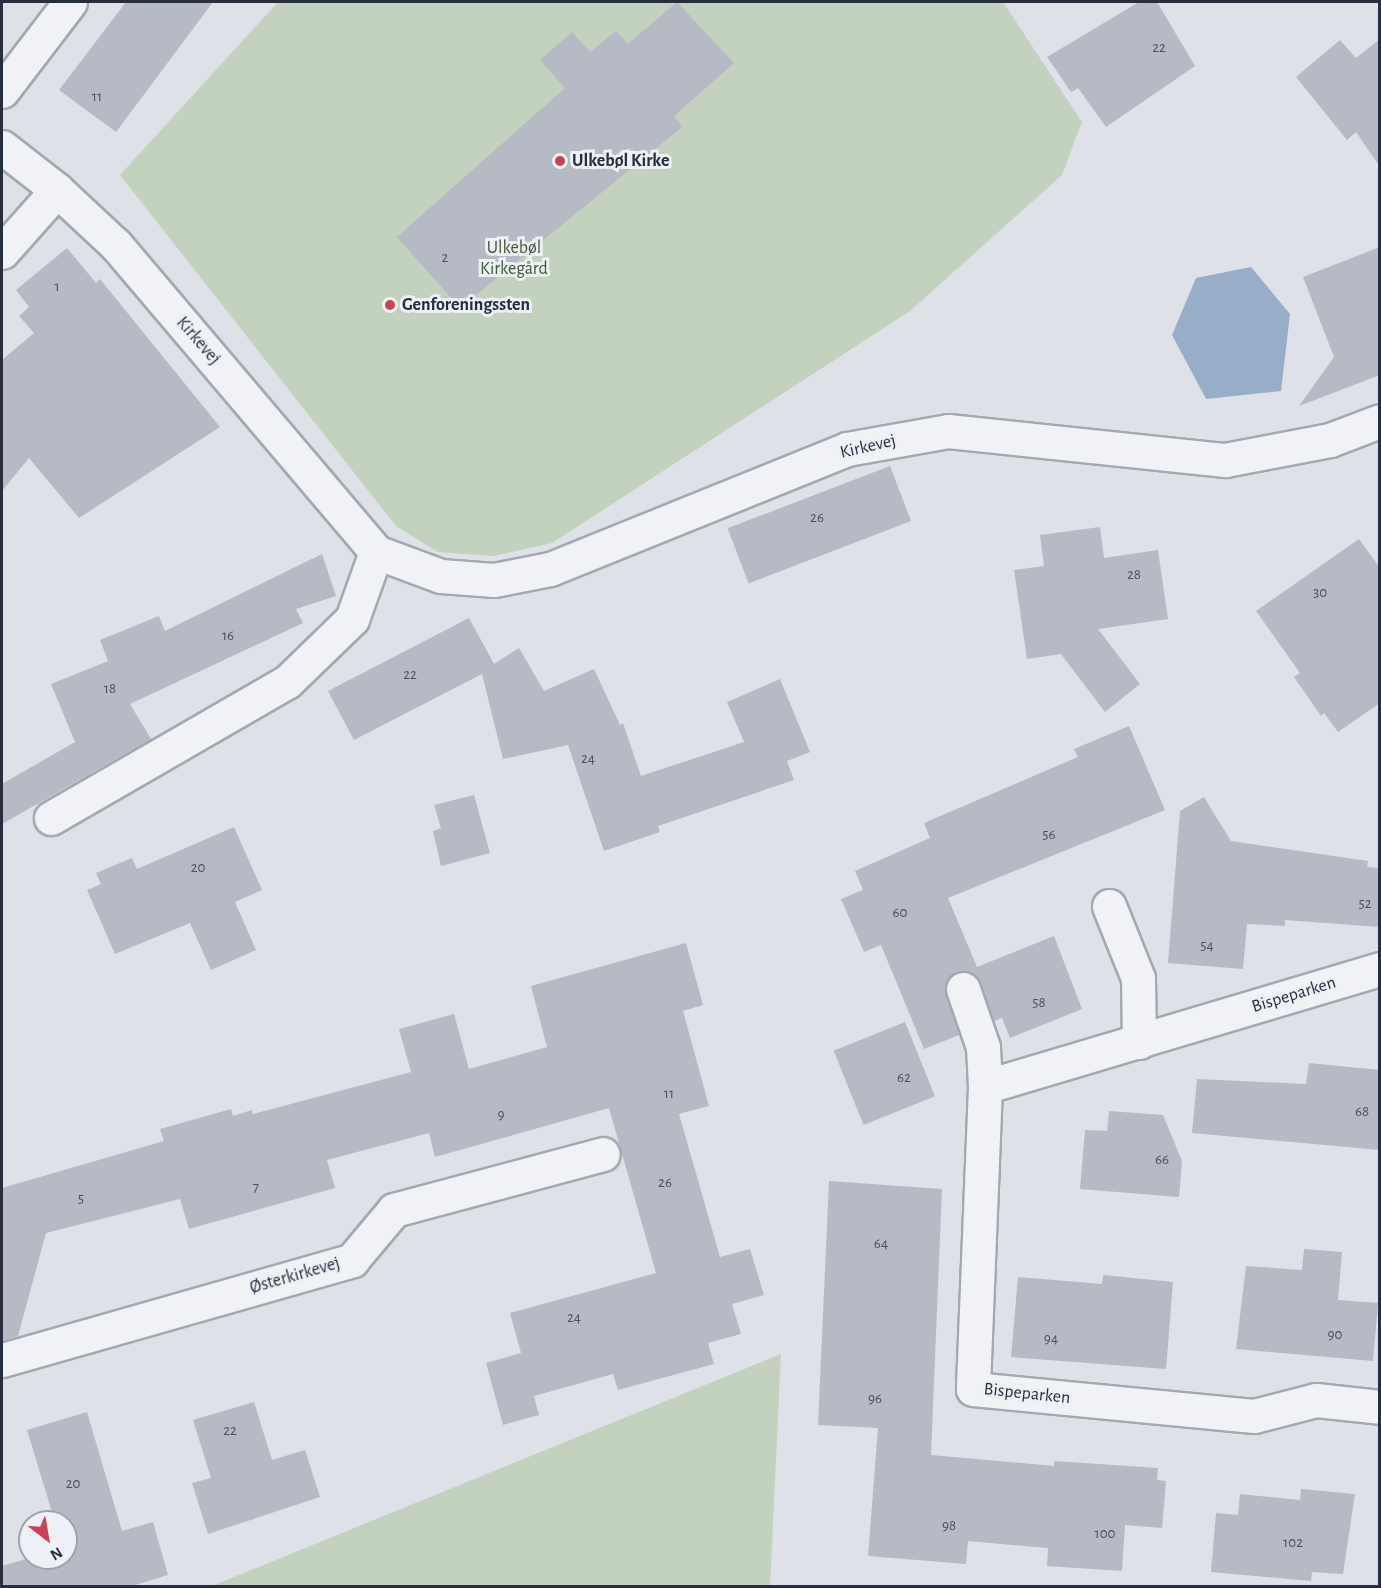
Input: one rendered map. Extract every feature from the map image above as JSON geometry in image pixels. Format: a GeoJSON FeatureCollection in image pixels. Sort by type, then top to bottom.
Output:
{"type":"FeatureCollection","features":[{"type":"Feature","properties":{"kind":"street"},"geometry":{"type":"LineString","coordinates":[[2,91],[70,2]]}},
{"type":"Feature","properties":{"kind":"street","name":"Kirkevej"},"geometry":{"type":"LineString","coordinates":[[2,147],[57,190],[116,245],[376,552],[441,576],[494,580],[550,569],[847,449],[948,431],[1225,460],[1330,440],[1380,421]]}},
{"type":"Feature","properties":{"kind":"street"},"geometry":{"type":"LineString","coordinates":[[2,252],[57,190]]}},
{"type":"Feature","properties":{"kind":"street"},"geometry":{"type":"LineString","coordinates":[[51,818],[287,682],[352,619],[376,552]]}},
{"type":"Feature","properties":{"kind":"street"},"geometry":{"type":"LineString","coordinates":[[1109,906],[1138,978],[1139,1042]]}},
{"type":"Feature","properties":{"kind":"street","name":"Bispeparken"},"geometry":{"type":"LineString","coordinates":[[985,1087],[1380,969]]}},
{"type":"Feature","properties":{"kind":"street","name":"Bispeparken"},"geometry":{"type":"LineString","coordinates":[[963,989],[983,1047],[985,1087],[973,1389],[1254,1416],[1316,1400],[1380,1407]]}},
{"type":"Feature","properties":{"kind":"street","name":"Østerkirkevej"},"geometry":{"type":"LineString","coordinates":[[2,1360],[352,1260],[394,1210],[603,1154]]}},
{"type":"Feature","properties":{"kind":"green space","name":"Ulkebøl Kirkegård"},"geometry":{"type":"Polygon","coordinates":[[[278,2],[1003,2],[1082,122],[1062,175],[910,311],[552,543],[494,556],[438,552],[396,526],[120,175],[278,2]]]}},
{"type":"Feature","properties":{"kind":"green space"},"geometry":{"type":"Polygon","coordinates":[[[781,1354],[770,1586],[212,1586],[781,1354]]]}},
{"type":"Feature","properties":{"kind":"water"},"geometry":{"type":"Polygon","coordinates":[[[1251,267],[1290,314],[1281,391],[1206,399],[1172,335],[1196,278],[1251,267]]]}},
{"type":"Feature","properties":{"kind":"building"},"geometry":{"type":"Polygon","coordinates":[[[126,2],[213,2],[116,132],[59,90],[126,2]]]}},
{"type":"Feature","properties":{"kind":"building","name":"Ulkebøl Kirke"},"geometry":{"type":"Polygon","coordinates":[[[677,2],[734,63],[674,116],[682,127],[460,308],[397,237],[565,88],[540,60],[572,32],[590,52],[616,31],[628,44],[677,2]]]}},
{"type":"Feature","properties":{"kind":"building"},"geometry":{"type":"Polygon","coordinates":[[[1139,2],[1157,2],[1195,66],[1106,127],[1078,88],[1071,92],[1047,57],[1139,2]]]}},
{"type":"Feature","properties":{"kind":"building"},"geometry":{"type":"Polygon","coordinates":[[[1380,39],[1380,167],[1356,132],[1347,140],[1296,77],[1340,40],[1356,58],[1380,39]]]}},
{"type":"Feature","properties":{"kind":"building"},"geometry":{"type":"Polygon","coordinates":[[[1380,247],[1380,375],[1299,406],[1334,357],[1303,277],[1380,247]]]}},
{"type":"Feature","properties":{"kind":"building"},"geometry":{"type":"Polygon","coordinates":[[[67,248],[96,283],[100,279],[220,427],[79,518],[29,458],[2,491],[2,360],[34,333],[19,316],[29,307],[16,290],[67,248]]]}},
{"type":"Feature","properties":{"kind":"building"},"geometry":{"type":"Polygon","coordinates":[[[890,466],[911,521],[749,583],[728,528],[890,466]]]}},
{"type":"Feature","properties":{"kind":"building"},"geometry":{"type":"Polygon","coordinates":[[[1100,527],[1104,558],[1158,550],[1168,619],[1098,629],[1140,684],[1105,712],[1061,654],[1027,659],[1014,570],[1044,566],[1040,535],[1100,527]]]}},
{"type":"Feature","properties":{"kind":"building"},"geometry":{"type":"Polygon","coordinates":[[[1359,539],[1380,568],[1380,703],[1338,732],[1324,713],[1321,716],[1294,677],[1300,673],[1256,611],[1359,539]]]}},
{"type":"Feature","properties":{"kind":"building"},"geometry":{"type":"Polygon","coordinates":[[[322,554],[336,596],[296,609],[303,623],[130,704],[151,739],[2,824],[2,784],[75,742],[51,684],[108,661],[100,640],[159,616],[165,631],[322,554]]]}},
{"type":"Feature","properties":{"kind":"building"},"geometry":{"type":"Polygon","coordinates":[[[469,618],[494,664],[519,648],[544,691],[594,669],[620,725],[623,723],[641,776],[744,742],[727,702],[780,679],[810,752],[787,761],[794,780],[658,826],[660,832],[604,851],[568,745],[503,759],[482,674],[354,740],[328,691],[469,618]]]}},
{"type":"Feature","properties":{"kind":"building"},"geometry":{"type":"Polygon","coordinates":[[[1129,726],[1165,810],[948,898],[977,967],[1054,936],[1082,1009],[1010,1038],[1002,1018],[994,1021],[976,975],[957,971],[945,986],[959,1035],[924,1049],[881,945],[864,952],[841,899],[863,890],[855,871],[930,838],[924,823],[1078,757],[1074,749],[1129,726]]]}},
{"type":"Feature","properties":{"kind":"building"},"geometry":{"type":"Polygon","coordinates":[[[474,795],[490,853],[441,866],[433,831],[441,828],[434,805],[474,795]]]}},
{"type":"Feature","properties":{"kind":"building"},"geometry":{"type":"Polygon","coordinates":[[[1204,797],[1231,841],[1368,861],[1367,867],[1380,868],[1380,927],[1285,920],[1285,926],[1247,924],[1243,969],[1168,963],[1180,811],[1204,797]]]}},
{"type":"Feature","properties":{"kind":"building"},"geometry":{"type":"Polygon","coordinates":[[[234,827],[262,890],[235,902],[256,950],[211,970],[190,923],[115,954],[87,890],[101,884],[96,873],[132,858],[137,869],[234,827]]]}},
{"type":"Feature","properties":{"kind":"building"},"geometry":{"type":"Polygon","coordinates":[[[686,943],[703,1005],[683,1011],[709,1106],[679,1114],[720,1257],[750,1249],[764,1295],[732,1304],[741,1334],[708,1343],[714,1364],[618,1390],[613,1374],[534,1396],[539,1415],[503,1425],[486,1363],[521,1353],[510,1313],[656,1273],[609,1108],[435,1157],[429,1133],[327,1160],[335,1188],[189,1229],[180,1199],[46,1233],[18,1336],[2,1341],[2,1188],[164,1141],[160,1129],[231,1109],[233,1116],[252,1110],[253,1114],[411,1072],[399,1029],[454,1014],[469,1069],[547,1047],[531,986],[686,943]]]}},
{"type":"Feature","properties":{"kind":"building"},"geometry":{"type":"Polygon","coordinates":[[[905,1022],[935,1096],[864,1125],[834,1051],[905,1022]]]}},
{"type":"Feature","properties":{"kind":"building"},"geometry":{"type":"Polygon","coordinates":[[[1309,1063],[1380,1070],[1380,1150],[1192,1133],[1197,1079],[1306,1084],[1309,1063]]]}},
{"type":"Feature","properties":{"kind":"building"},"geometry":{"type":"Polygon","coordinates":[[[1109,1111],[1163,1115],[1182,1161],[1179,1197],[1080,1189],[1085,1130],[1107,1131],[1109,1111]]]}},
{"type":"Feature","properties":{"kind":"building"},"geometry":{"type":"Polygon","coordinates":[[[829,1181],[942,1189],[931,1455],[1054,1466],[1054,1461],[1158,1468],[1157,1480],[1166,1481],[1162,1528],[1125,1525],[1122,1571],[1047,1566],[1048,1548],[968,1541],[966,1564],[868,1556],[878,1428],[818,1425],[829,1181]]]}},
{"type":"Feature","properties":{"kind":"building"},"geometry":{"type":"Polygon","coordinates":[[[1304,1249],[1342,1252],[1338,1300],[1378,1303],[1373,1361],[1236,1349],[1246,1266],[1302,1270],[1304,1249]]]}},
{"type":"Feature","properties":{"kind":"building"},"geometry":{"type":"Polygon","coordinates":[[[1103,1275],[1173,1282],[1166,1369],[1011,1357],[1018,1277],[1102,1284],[1103,1275]]]}},
{"type":"Feature","properties":{"kind":"building"},"geometry":{"type":"Polygon","coordinates":[[[254,1402],[272,1460],[305,1450],[320,1497],[208,1534],[192,1483],[211,1478],[193,1420],[254,1402]]]}},
{"type":"Feature","properties":{"kind":"building"},"geometry":{"type":"Polygon","coordinates":[[[87,1412],[122,1531],[153,1522],[168,1575],[129,1587],[2,1587],[2,1566],[18,1561],[18,1570],[78,1570],[78,1510],[51,1510],[27,1430],[87,1412]]]}},
{"type":"Feature","properties":{"kind":"building"},"geometry":{"type":"Polygon","coordinates":[[[1301,1489],[1355,1494],[1343,1574],[1312,1572],[1311,1581],[1211,1572],[1216,1513],[1238,1515],[1240,1494],[1300,1500],[1301,1489]]]}},
{"type":"Feature","properties":{"kind":"place","name":"Ulkebøl Kirke"},"geometry":{"type":"Point","coordinates":[560,161]}},
{"type":"Feature","properties":{"kind":"place","name":"Genforeningssten"},"geometry":{"type":"Point","coordinates":[390,305]}}]}
